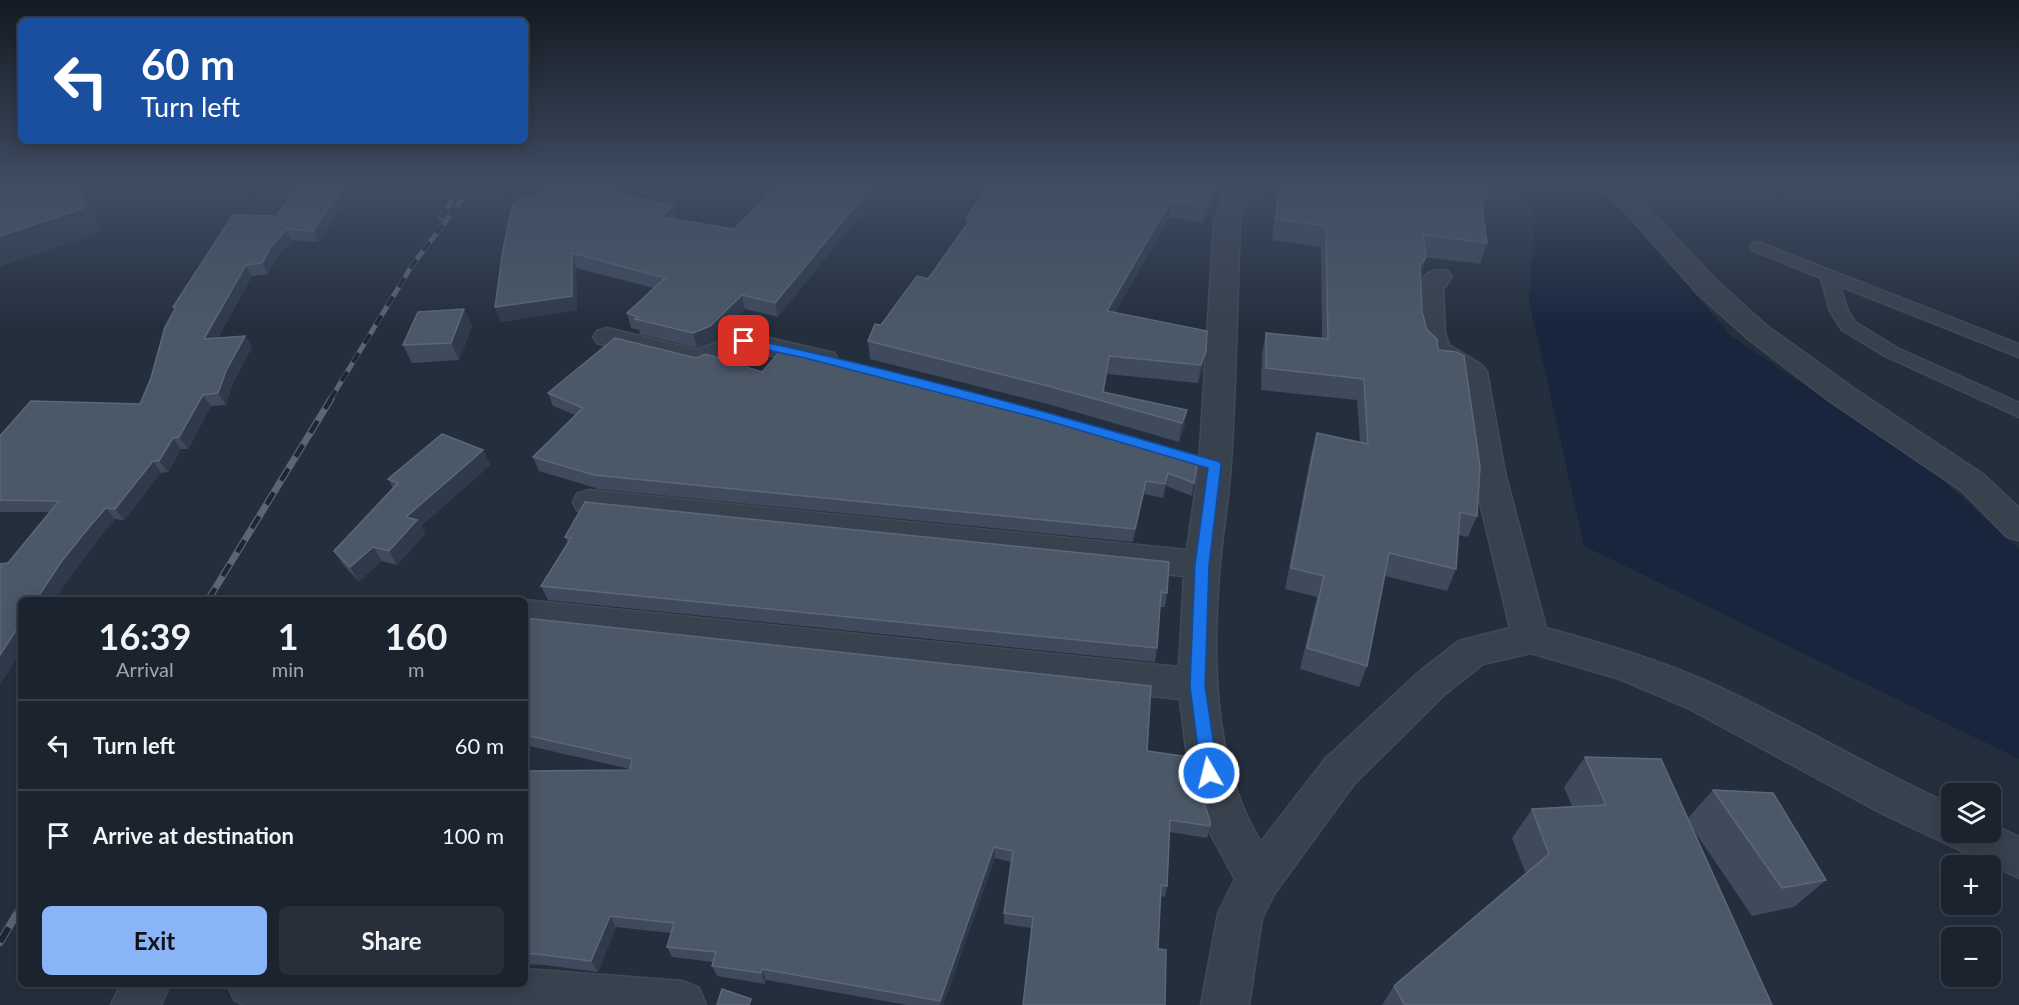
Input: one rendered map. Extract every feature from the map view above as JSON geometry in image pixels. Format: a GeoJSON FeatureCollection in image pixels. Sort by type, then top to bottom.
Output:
{"type":"FeatureCollection","features":[{"type":"Feature","properties":{"kind":"street"},"geometry":{"type":"LineString","coordinates":[[1226,232],[1204,462],[1197,686],[1209,773],[1228,827],[1259,879]]}},
{"type":"Feature","properties":{"kind":"street"},"geometry":{"type":"LineString","coordinates":[[1656,232],[1708,288],[1757,332],[1842,395],[1973,483],[2019,528]]}},
{"type":"Feature","properties":{"kind":"street"},"geometry":{"type":"LineString","coordinates":[[1439,277],[1429,287],[1431,333],[1436,350],[1472,372],[1481,435],[1511,567],[1531,638]]}},
{"type":"Feature","properties":{"kind":"street"},"geometry":{"type":"LineString","coordinates":[[606,337],[700,360],[744,341],[851,366]]}},
{"type":"Feature","properties":{"kind":"street"},"geometry":{"type":"LineString","coordinates":[[589,502],[1202,565]]}},
{"type":"Feature","properties":{"kind":"street"},"geometry":{"type":"LineString","coordinates":[[528,614],[1197,686]]}},
{"type":"Feature","properties":{"kind":"street"},"geometry":{"type":"LineString","coordinates":[[1225,1005],[1240,914],[1259,879],[1340,771],[1432,683],[1472,652],[1531,638],[1629,666],[1702,697],[1896,800],[1941,821]]}},
{"type":"Feature","properties":{"kind":"street"},"geometry":{"type":"LineString","coordinates":[[1988,843],[2019,858]]}},
{"type":"Feature","properties":{"kind":"street"},"geometry":{"type":"LineString","coordinates":[[135,1005],[145,987]]}},
{"type":"Feature","properties":{"kind":"street"},"geometry":{"type":"LineString","coordinates":[[344,987],[532,993],[682,1005]]}},
{"type":"Feature","properties":{"kind":"lane"},"geometry":{"type":"LineString","coordinates":[[1758,247],[2019,351]]}},
{"type":"Feature","properties":{"kind":"lane"},"geometry":{"type":"LineString","coordinates":[[1828,274],[1839,311],[1848,326],[1891,352],[2019,411]]}},
{"type":"Feature","properties":{"kind":"water"},"geometry":{"type":"Polygon","coordinates":[[[1534,232],[1643,232],[1731,336],[1933,471],[2019,549],[2019,759],[1584,546],[1529,300],[1534,232]]]}},
{"type":"Feature","properties":{"kind":"building"},"geometry":{"type":"Polygon","coordinates":[[[0,232],[12,232],[0,236],[0,232]]]}},
{"type":"Feature","properties":{"kind":"building"},"geometry":{"type":"Polygon","coordinates":[[[222,232],[284,232],[270,248],[262,263],[246,265],[204,339],[245,336],[226,371],[218,393],[203,395],[179,437],[173,438],[159,461],[153,461],[115,509],[106,508],[90,526],[61,562],[38,597],[18,597],[18,628],[0,655],[0,564],[8,563],[59,501],[0,500],[0,436],[31,401],[140,404],[151,378],[165,327],[176,307],[173,307],[222,232]]]}},
{"type":"Feature","properties":{"kind":"building"},"geometry":{"type":"Polygon","coordinates":[[[507,232],[833,232],[775,303],[742,295],[710,326],[693,333],[635,319],[638,317],[627,313],[665,278],[572,253],[572,296],[495,307],[507,232]]]}},
{"type":"Feature","properties":{"kind":"building"},"geometry":{"type":"Polygon","coordinates":[[[962,232],[1153,232],[1107,311],[1207,331],[1206,351],[1201,365],[1109,356],[1103,392],[1187,410],[1182,423],[1048,386],[868,341],[875,324],[881,325],[917,276],[928,279],[962,232]]]}},
{"type":"Feature","properties":{"kind":"building"},"geometry":{"type":"Polygon","coordinates":[[[1326,232],[1485,232],[1487,243],[1423,235],[1426,257],[1420,266],[1422,312],[1427,330],[1437,339],[1438,350],[1457,352],[1464,356],[1480,466],[1477,516],[1460,512],[1456,569],[1389,553],[1367,666],[1307,648],[1324,576],[1291,568],[1317,433],[1368,444],[1364,379],[1266,368],[1266,333],[1328,339],[1326,232]]]}},
{"type":"Feature","properties":{"kind":"building"},"geometry":{"type":"Polygon","coordinates":[[[464,309],[451,343],[403,345],[418,312],[464,309]]]}},
{"type":"Feature","properties":{"kind":"building"},"geometry":{"type":"Polygon","coordinates":[[[615,338],[696,358],[706,354],[762,372],[783,348],[1041,414],[1198,459],[1194,483],[1168,473],[1165,484],[1146,481],[1135,529],[594,475],[533,457],[583,408],[548,393],[615,338]]]}},
{"type":"Feature","properties":{"kind":"building"},"geometry":{"type":"Polygon","coordinates":[[[442,434],[483,450],[406,517],[417,520],[389,551],[373,547],[350,567],[334,551],[398,483],[388,479],[442,434]]]}},
{"type":"Feature","properties":{"kind":"building"},"geometry":{"type":"Polygon","coordinates":[[[585,502],[1169,562],[1167,593],[1161,592],[1157,648],[541,586],[571,538],[565,537],[585,502]]]}},
{"type":"Feature","properties":{"kind":"building"},"geometry":{"type":"Polygon","coordinates":[[[528,618],[1151,686],[1147,751],[1189,757],[1210,821],[1210,826],[1170,820],[1167,886],[1161,885],[1158,949],[1166,950],[1165,1005],[1023,1005],[1033,917],[1004,913],[1013,851],[994,847],[940,1001],[762,969],[761,973],[712,966],[716,952],[667,947],[674,923],[610,916],[591,961],[528,954],[528,771],[630,770],[632,759],[528,736],[528,618]]]}},
{"type":"Feature","properties":{"kind":"building"},"geometry":{"type":"Polygon","coordinates":[[[1585,757],[1661,759],[1772,1005],[1405,1005],[1394,986],[1549,854],[1532,809],[1606,805],[1585,757]]]}},
{"type":"Feature","properties":{"kind":"building"},"geometry":{"type":"Polygon","coordinates":[[[1713,790],[1773,793],[1826,880],[1782,888],[1713,790]]]}},
{"type":"Feature","properties":{"kind":"building"},"geometry":{"type":"Polygon","coordinates":[[[722,989],[751,999],[749,1005],[717,1005],[722,989]]]}},
{"type":"Feature","properties":{"kind":"railway"},"geometry":{"type":"LineString","coordinates":[[330,400],[411,267],[438,232]]}},
{"type":"Feature","properties":{"kind":"railway"},"geometry":{"type":"LineString","coordinates":[[210,597],[331,399]]}},
{"type":"Feature","properties":{"kind":"railway"},"geometry":{"type":"LineString","coordinates":[[0,942],[18,912]]}},
{"type":"Feature","properties":{"kind":"route"},"geometry":{"type":"LineString","coordinates":[[744,341],[805,354],[1047,417],[1215,465],[1202,565],[1197,686],[1209,773]]}}]}
